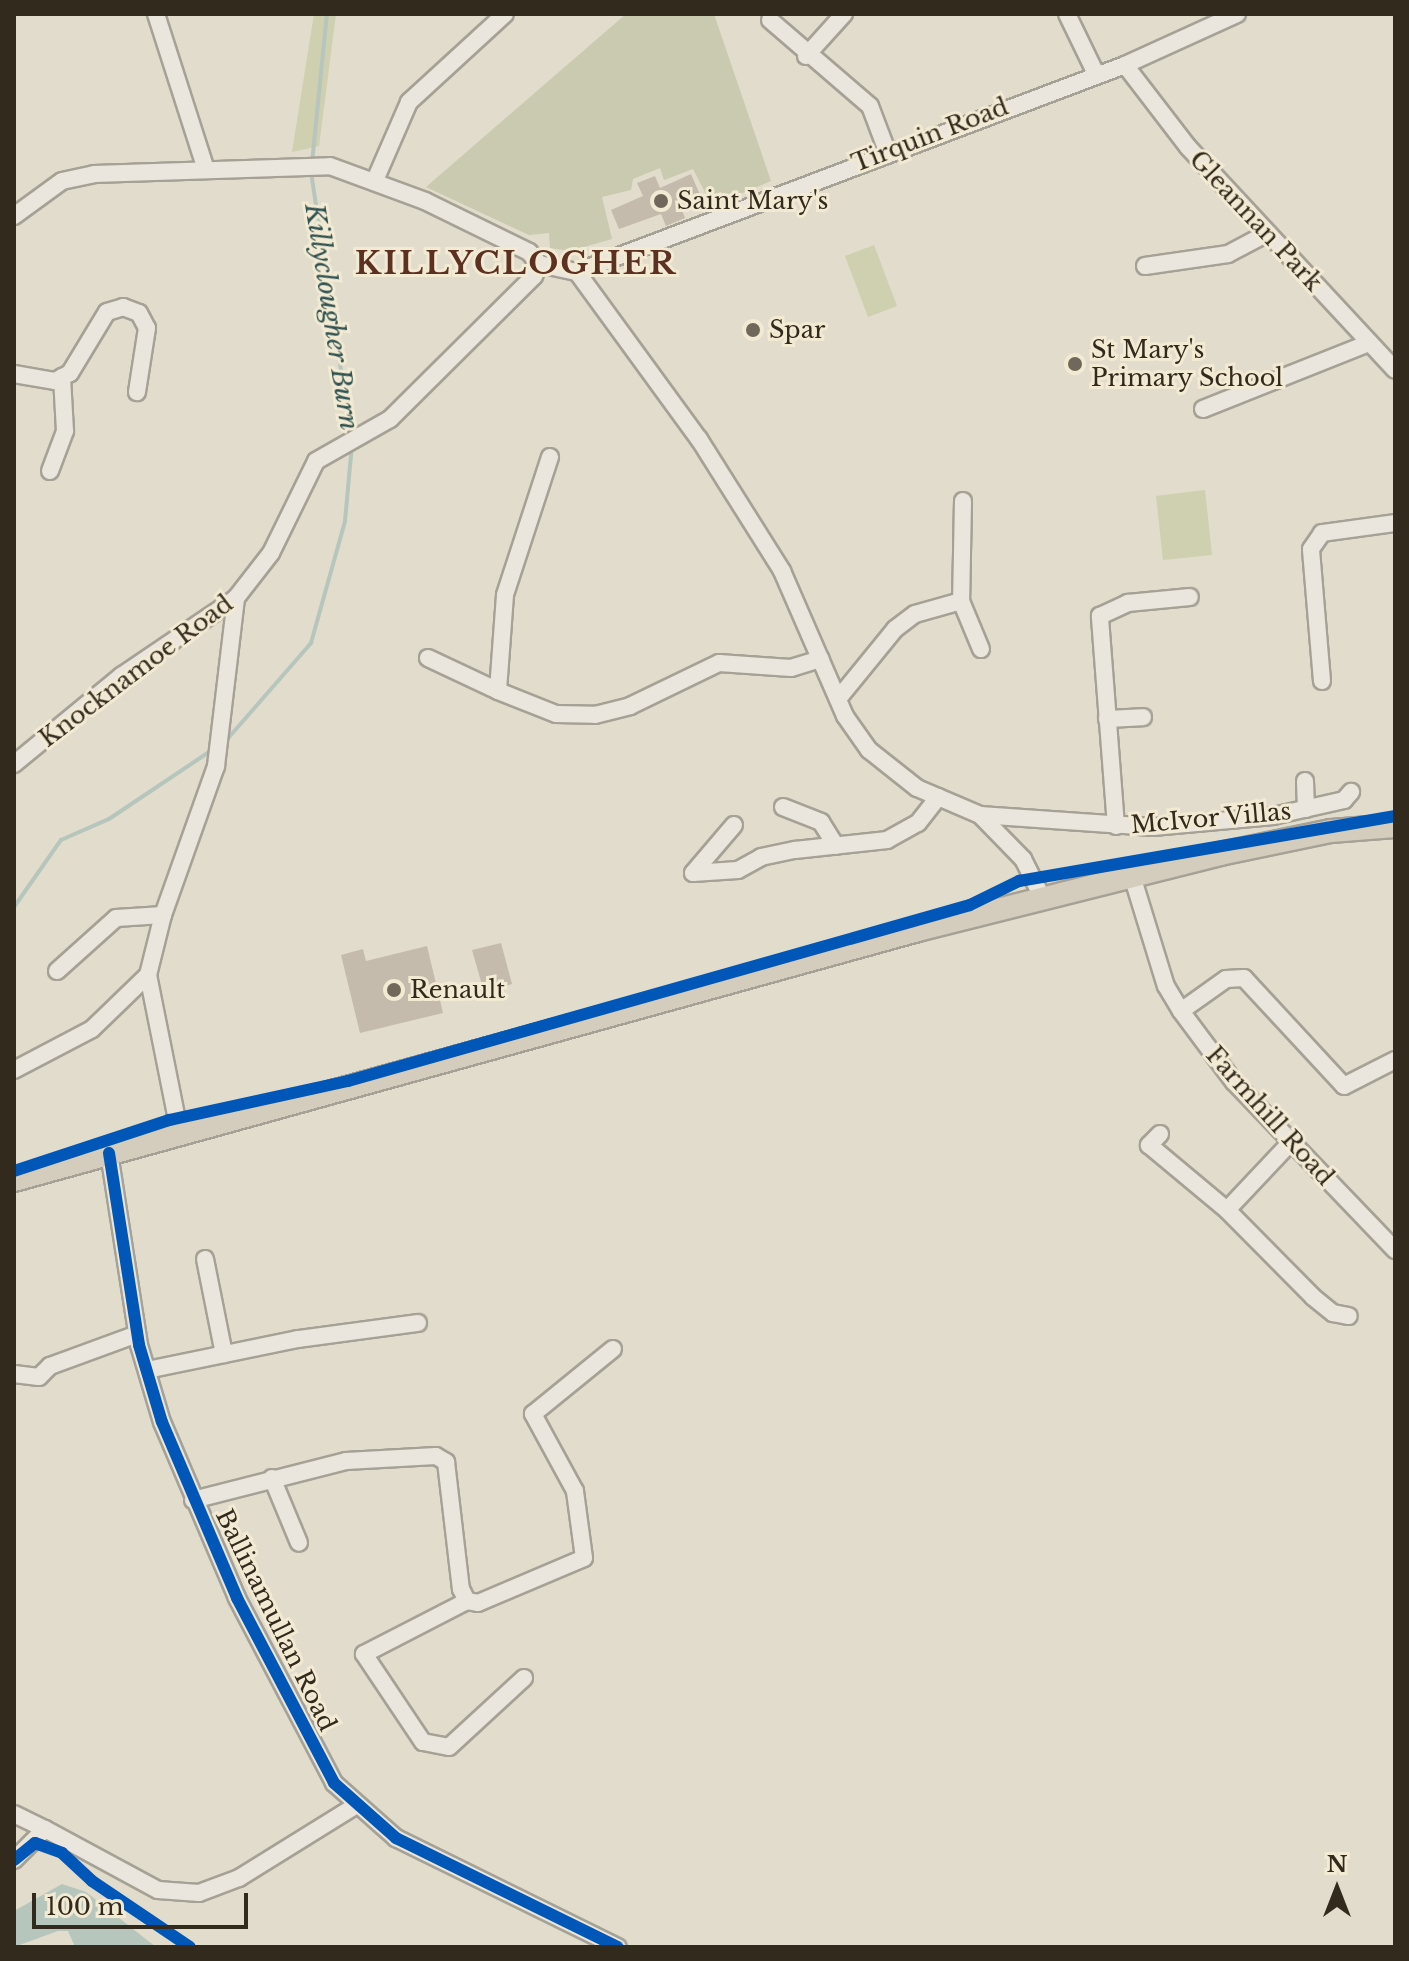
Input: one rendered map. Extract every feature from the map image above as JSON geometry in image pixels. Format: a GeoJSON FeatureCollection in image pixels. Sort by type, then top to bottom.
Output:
{"type":"FeatureCollection","features":[{"type":"Feature","properties":{"kind":"highway"},"geometry":{"type":"LineString","coordinates":[[14,1180],[903,934],[1331,831],[1395,826]]}},
{"type":"Feature","properties":{"kind":"street"},"geometry":{"type":"LineString","coordinates":[[156,14],[205,167]]}},
{"type":"Feature","properties":{"kind":"street"},"geometry":{"type":"LineString","coordinates":[[376,178],[409,102],[505,14]]}},
{"type":"Feature","properties":{"kind":"street"},"geometry":{"type":"LineString","coordinates":[[806,56],[844,14]]}},
{"type":"Feature","properties":{"kind":"street"},"geometry":{"type":"LineString","coordinates":[[1067,14],[1096,74]]}},
{"type":"Feature","properties":{"kind":"street","name":"Tirquin Road"},"geometry":{"type":"LineString","coordinates":[[577,272],[887,151],[1125,65],[1237,14]]}},
{"type":"Feature","properties":{"kind":"street"},"geometry":{"type":"LineString","coordinates":[[770,20],[806,56],[870,106],[887,151]]}},
{"type":"Feature","properties":{"kind":"street","name":"Gleannan Park"},"geometry":{"type":"LineString","coordinates":[[1125,65],[1266,234],[1395,370]]}},
{"type":"Feature","properties":{"kind":"street"},"geometry":{"type":"LineString","coordinates":[[14,216],[62,181],[121,171],[321,166],[376,178],[529,252],[539,264],[577,272],[699,439],[782,571],[838,699],[869,750],[901,778],[980,815],[1023,859],[1044,901]]}},
{"type":"Feature","properties":{"kind":"street"},"geometry":{"type":"LineString","coordinates":[[1145,266],[1228,254],[1266,234]]}},
{"type":"Feature","properties":{"kind":"street","name":"Knocknamoe Road"},"geometry":{"type":"LineString","coordinates":[[14,764],[121,676],[236,598],[271,553],[316,461],[344,443],[364,436],[412,396],[534,276],[539,264]]}},
{"type":"Feature","properties":{"kind":"street"},"geometry":{"type":"LineString","coordinates":[[50,471],[65,431],[62,377],[107,312],[123,307],[139,313],[147,328],[137,392]]}},
{"type":"Feature","properties":{"kind":"street"},"geometry":{"type":"LineString","coordinates":[[1203,409],[1369,343]]}},
{"type":"Feature","properties":{"kind":"street"},"geometry":{"type":"LineString","coordinates":[[14,374],[62,377]]}},
{"type":"Feature","properties":{"kind":"street"},"geometry":{"type":"LineString","coordinates":[[498,691],[505,595],[550,457]]}},
{"type":"Feature","properties":{"kind":"street"},"geometry":{"type":"LineString","coordinates":[[963,501],[961,601],[981,649]]}},
{"type":"Feature","properties":{"kind":"street"},"geometry":{"type":"LineString","coordinates":[[1322,681],[1311,549],[1322,533],[1395,523]]}},
{"type":"Feature","properties":{"kind":"street","name":"McIvor Villas"},"geometry":{"type":"LineString","coordinates":[[1116,826],[1100,616],[1128,603],[1190,597]]}},
{"type":"Feature","properties":{"kind":"street"},"geometry":{"type":"LineString","coordinates":[[180,1135],[148,975],[163,915],[217,758],[236,598]]}},
{"type":"Feature","properties":{"kind":"street"},"geometry":{"type":"LineString","coordinates":[[838,699],[895,629],[915,614],[961,601]]}},
{"type":"Feature","properties":{"kind":"street"},"geometry":{"type":"LineString","coordinates":[[428,658],[556,714],[595,715],[630,706],[719,663],[791,668],[821,659]]}},
{"type":"Feature","properties":{"kind":"street"},"geometry":{"type":"LineString","coordinates":[[1107,719],[1143,717]]}},
{"type":"Feature","properties":{"kind":"street","name":"McIvor Villas"},"geometry":{"type":"LineString","coordinates":[[1305,781],[1306,809]]}},
{"type":"Feature","properties":{"kind":"street","name":"McIvor Villas"},"geometry":{"type":"LineString","coordinates":[[980,815],[1025,814],[1116,826],[1306,809],[1351,792]]}},
{"type":"Feature","properties":{"kind":"street"},"geometry":{"type":"LineString","coordinates":[[734,825],[693,873],[738,870],[761,857],[887,840],[918,823],[938,797]]}},
{"type":"Feature","properties":{"kind":"street"},"geometry":{"type":"LineString","coordinates":[[783,807],[821,822],[836,846]]}},
{"type":"Feature","properties":{"kind":"street","name":"Farmhill Road"},"geometry":{"type":"LineString","coordinates":[[1133,879],[1166,986],[1181,1011],[1234,1082],[1395,1250]]}},
{"type":"Feature","properties":{"kind":"street"},"geometry":{"type":"LineString","coordinates":[[57,971],[116,918],[163,915]]}},
{"type":"Feature","properties":{"kind":"street"},"geometry":{"type":"LineString","coordinates":[[14,1070],[92,1029],[148,975]]}},
{"type":"Feature","properties":{"kind":"street"},"geometry":{"type":"LineString","coordinates":[[1181,1011],[1226,979],[1244,978],[1344,1086],[1395,1060]]}},
{"type":"Feature","properties":{"kind":"street"},"geometry":{"type":"LineString","coordinates":[[1160,1134],[1149,1145],[1227,1210],[1313,1297],[1333,1313],[1349,1316]]}},
{"type":"Feature","properties":{"kind":"street"},"geometry":{"type":"LineString","coordinates":[[1227,1210],[1291,1142]]}},
{"type":"Feature","properties":{"kind":"street","name":"Ballinamullan Road"},"geometry":{"type":"LineString","coordinates":[[109,1153],[137,1334],[193,1500],[282,1687],[334,1783],[355,1806],[396,1838],[596,1942],[618,1947]]}},
{"type":"Feature","properties":{"kind":"street"},"geometry":{"type":"LineString","coordinates":[[205,1259],[224,1354]]}},
{"type":"Feature","properties":{"kind":"street"},"geometry":{"type":"LineString","coordinates":[[147,1370],[224,1354],[418,1323]]}},
{"type":"Feature","properties":{"kind":"street"},"geometry":{"type":"LineString","coordinates":[[14,1374],[39,1377],[50,1366],[137,1334]]}},
{"type":"Feature","properties":{"kind":"street"},"geometry":{"type":"LineString","coordinates":[[524,1678],[449,1747],[423,1742],[364,1654],[467,1601],[478,1603],[584,1558],[575,1491],[533,1414],[613,1349]]}},
{"type":"Feature","properties":{"kind":"street"},"geometry":{"type":"LineString","coordinates":[[193,1500],[346,1461],[436,1456],[446,1462],[467,1601]]}},
{"type":"Feature","properties":{"kind":"street"},"geometry":{"type":"LineString","coordinates":[[272,1478],[299,1543]]}},
{"type":"Feature","properties":{"kind":"street"},"geometry":{"type":"LineString","coordinates":[[14,1814],[40,1836],[158,1890],[199,1893],[239,1878],[355,1806]]}},
{"type":"Feature","properties":{"kind":"street"},"geometry":{"type":"LineString","coordinates":[[14,1860],[40,1836]]}},
{"type":"Feature","properties":{"kind":"green space"},"geometry":{"type":"Polygon","coordinates":[[[314,14],[336,14],[319,146],[292,152],[314,14]]]}},
{"type":"Feature","properties":{"kind":"green space"},"geometry":{"type":"Polygon","coordinates":[[[626,14],[714,14],[771,181],[712,206],[693,169],[664,180],[660,168],[633,179],[631,190],[602,197],[612,239],[570,251],[550,248],[549,233],[529,235],[426,187],[626,14]]]}},
{"type":"Feature","properties":{"kind":"green space"},"geometry":{"type":"Polygon","coordinates":[[[874,245],[897,306],[868,317],[845,256],[874,245]]]}},
{"type":"Feature","properties":{"kind":"green space"},"geometry":{"type":"Polygon","coordinates":[[[1205,490],[1212,555],[1163,560],[1156,496],[1205,490]]]}},
{"type":"Feature","properties":{"kind":"shaded area"},"geometry":{"type":"Polygon","coordinates":[[[62,1884],[86,1892],[156,1947],[75,1947],[68,1931],[58,1931],[14,1947],[14,1911],[62,1884]]]}},
{"type":"Feature","properties":{"kind":"building","name":"Saint Mary's"},"geometry":{"type":"Polygon","coordinates":[[[691,174],[701,197],[680,205],[685,218],[666,226],[661,214],[619,229],[611,210],[643,196],[637,183],[655,176],[660,188],[691,174]]]}},
{"type":"Feature","properties":{"kind":"building"},"geometry":{"type":"Polygon","coordinates":[[[501,943],[512,984],[484,992],[472,950],[501,943]]]}},
{"type":"Feature","properties":{"kind":"building","name":"Renault"},"geometry":{"type":"Polygon","coordinates":[[[427,946],[443,1013],[360,1033],[341,955],[363,949],[366,961],[427,946]]]}},
{"type":"Feature","properties":{"kind":"waterway","name":"Killyclougher Burn"},"geometry":{"type":"LineString","coordinates":[[312,163],[327,14]]}},
{"type":"Feature","properties":{"kind":"waterway","name":"Killyclougher Burn"},"geometry":{"type":"LineString","coordinates":[[311,172],[351,435]]}},
{"type":"Feature","properties":{"kind":"waterway","name":"Killyclougher Burn"},"geometry":{"type":"LineString","coordinates":[[223,744],[311,643],[345,521],[352,444]]}},
{"type":"Feature","properties":{"kind":"waterway","name":"Killyclougher Burn"},"geometry":{"type":"LineString","coordinates":[[14,907],[61,840],[109,819],[212,750]]}},
{"type":"Feature","properties":{"kind":"cycle path"},"geometry":{"type":"LineString","coordinates":[[14,1171],[169,1120],[348,1081],[970,905],[1019,881],[1395,816]]}},
{"type":"Feature","properties":{"kind":"cycle path"},"geometry":{"type":"LineString","coordinates":[[109,1153],[139,1345],[162,1422],[237,1598],[334,1783],[396,1838],[618,1947]]}},
{"type":"Feature","properties":{"kind":"cycle path"},"geometry":{"type":"LineString","coordinates":[[14,1860],[35,1843],[62,1853],[92,1881],[190,1947]]}},
{"type":"Feature","properties":{"kind":"place","name":"Saint Mary's"},"geometry":{"type":"Point","coordinates":[661,201]}},
{"type":"Feature","properties":{"kind":"place","name":"Spar"},"geometry":{"type":"Point","coordinates":[753,330]}},
{"type":"Feature","properties":{"kind":"place","name":"St Mary's Primary School"},"geometry":{"type":"Point","coordinates":[1075,364]}},
{"type":"Feature","properties":{"kind":"place","name":"Renault"},"geometry":{"type":"Point","coordinates":[394,990]}},
{"type":"Feature","properties":{"kind":"district","name":"KILLYCLOGHER"},"geometry":{"type":"Point","coordinates":[516,263]}}]}
